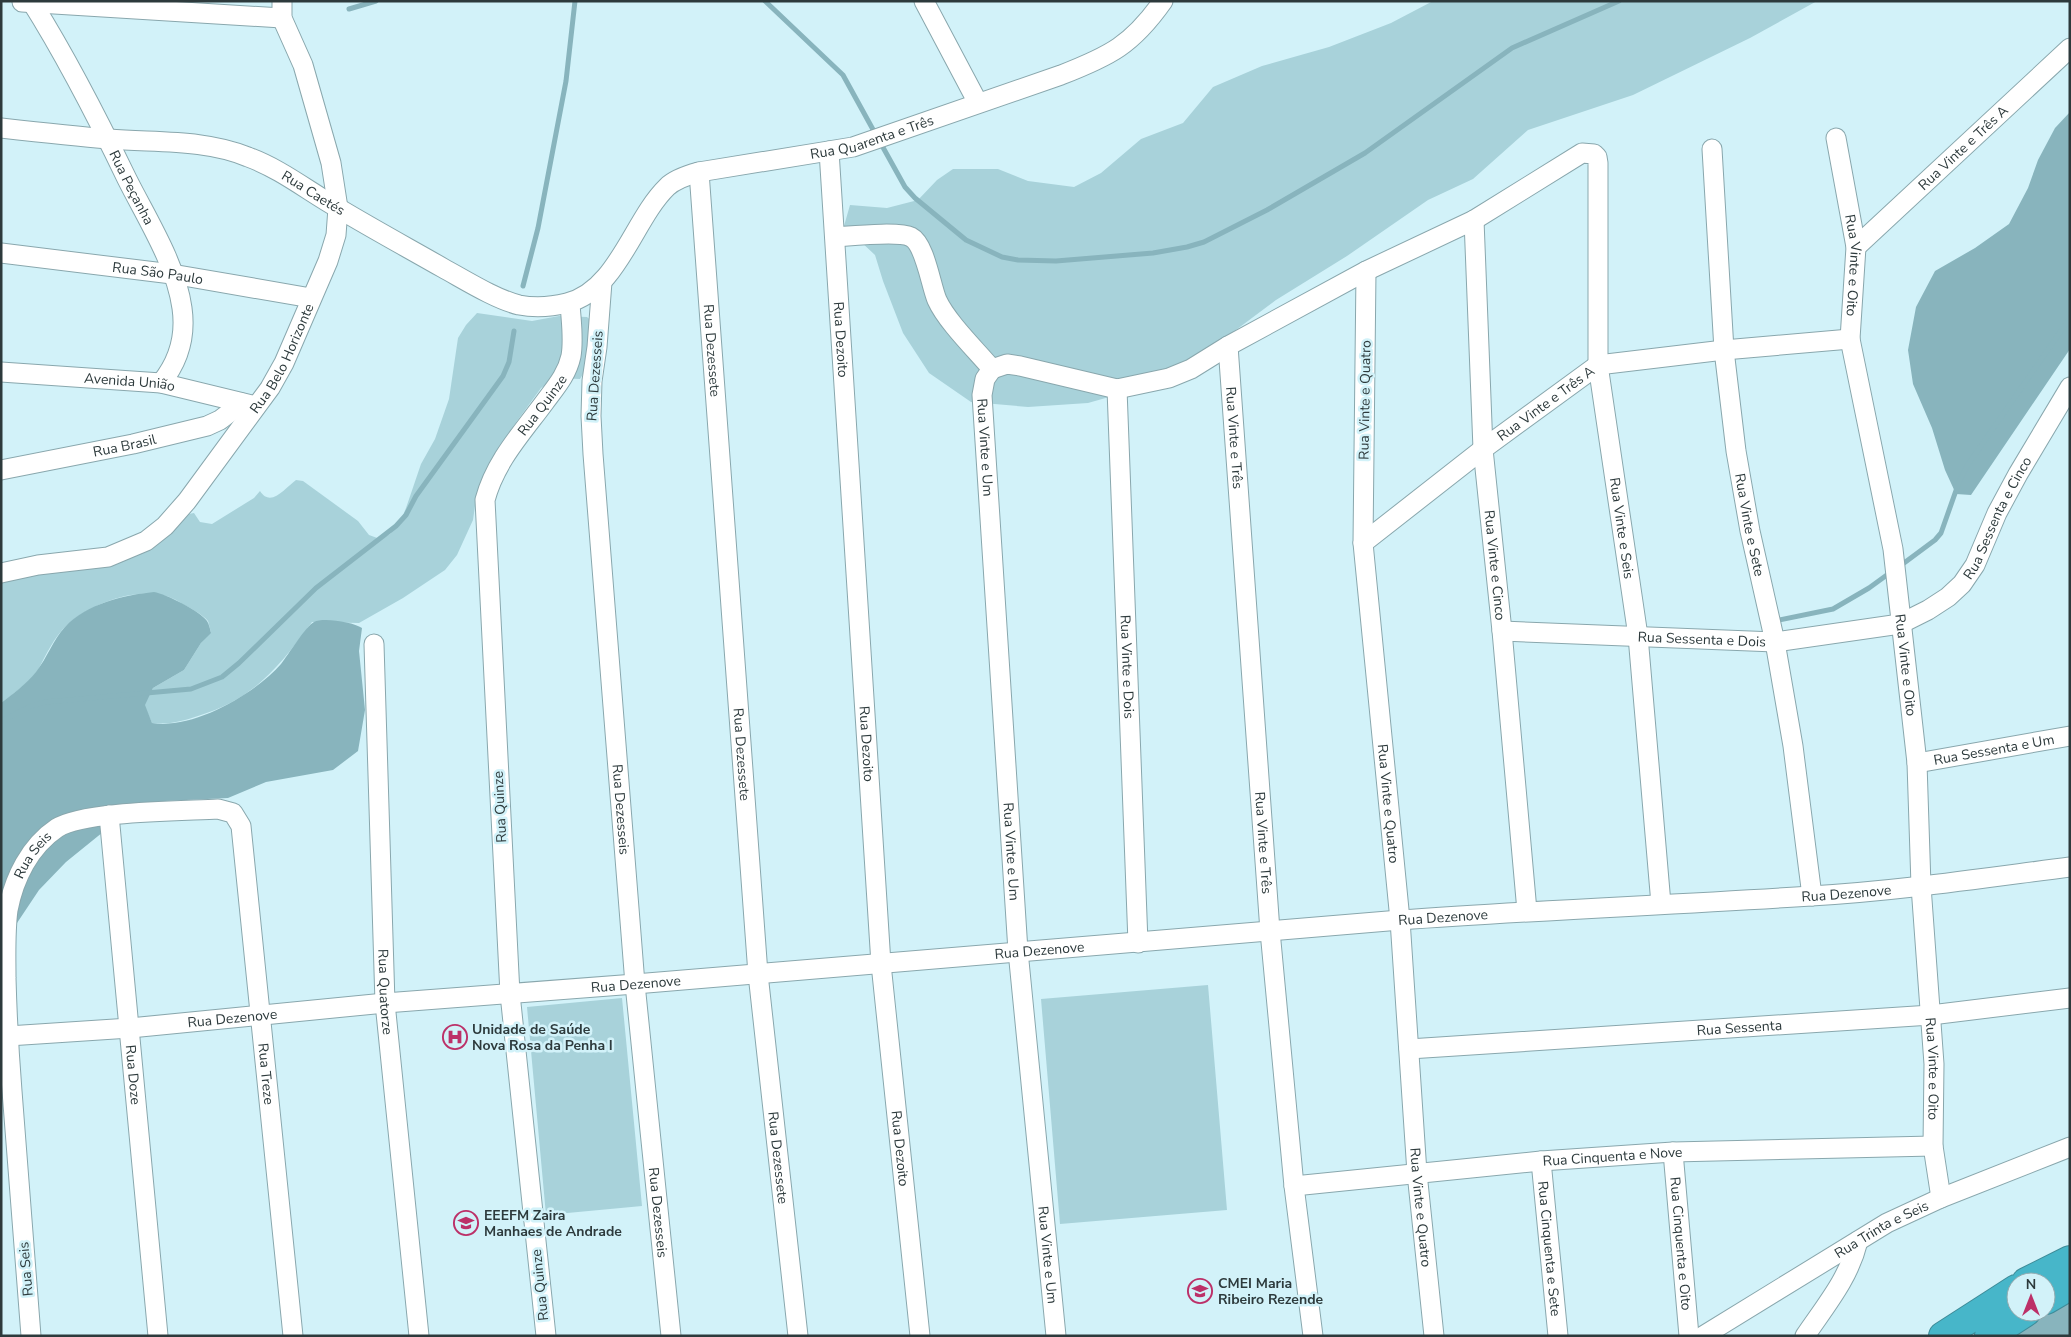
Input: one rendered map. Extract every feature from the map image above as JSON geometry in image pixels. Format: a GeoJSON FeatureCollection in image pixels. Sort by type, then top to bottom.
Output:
{"type":"FeatureCollection","features":[{"type":"Feature","properties":{"kind":"highway"},"geometry":{"type":"LineString","coordinates":[[2046,1272],[2070,1260]]}},
{"type":"Feature","properties":{"kind":"highway"},"geometry":{"type":"LineString","coordinates":[[2056,1294],[2070,1286]]}},
{"type":"Feature","properties":{"kind":"highway"},"geometry":{"type":"LineString","coordinates":[[1943,1336],[2006,1295]]}},
{"type":"Feature","properties":{"kind":"highway"},"geometry":{"type":"LineString","coordinates":[[1989,1336],[2011,1322]]}},
{"type":"Feature","properties":{"kind":"street"},"geometry":{"type":"LineString","coordinates":[[924,1],[978,103]]}},
{"type":"Feature","properties":{"kind":"street","name":"Rua Quarenta e Três"},"geometry":{"type":"LineString","coordinates":[[602,282],[616,264],[657,198],[668,186],[683,177],[699,172],[829,151],[880,140],[978,103],[1061,76],[1115,51],[1133,38],[1148,22],[1163,1]]}},
{"type":"Feature","properties":{"kind":"street"},"geometry":{"type":"LineString","coordinates":[[28,2],[282,10]]}},
{"type":"Feature","properties":{"kind":"street","name":"Rua Peçanha"},"geometry":{"type":"LineString","coordinates":[[28,2],[108,139],[161,245],[180,295],[183,324],[177,359],[161,383]]}},
{"type":"Feature","properties":{"kind":"street","name":"Rua Belo Horizonte"},"geometry":{"type":"LineString","coordinates":[[1,573],[38,565],[108,556],[126,551],[146,541],[165,526],[186,501],[249,405],[284,362],[328,261],[336,235],[338,208],[331,163],[303,65],[282,10]]}},
{"type":"Feature","properties":{"kind":"street","name":"Rua Vinte e Três A"},"geometry":{"type":"LineString","coordinates":[[1856,247],[2070,48]]}},
{"type":"Feature","properties":{"kind":"street","name":"Rua Caetés"},"geometry":{"type":"LineString","coordinates":[[1,128],[108,139],[192,144],[246,156],[274,168],[338,208],[451,272],[490,293],[518,304],[552,307],[570,303],[602,282]]}},
{"type":"Feature","properties":{"kind":"street","name":"Rua Vinte e Oito"},"geometry":{"type":"LineString","coordinates":[[1836,138],[1856,247],[1850,339],[1893,549],[1917,763],[1921,886],[1934,1064],[1934,1146],[1941,1198]]}},
{"type":"Feature","properties":{"kind":"street","name":"Rua Vinte e Sete"},"geometry":{"type":"LineString","coordinates":[[1712,148],[1724,350],[1742,491],[1775,642],[1793,746],[1812,896]]}},
{"type":"Feature","properties":{"kind":"street","name":"Rua Dezoito"},"geometry":{"type":"LineString","coordinates":[[829,151],[881,964],[920,1336]]}},
{"type":"Feature","properties":{"kind":"street","name":"Rua Vinte e Seis"},"geometry":{"type":"LineString","coordinates":[[1474,220],[1582,153],[1594,154],[1597,157],[1598,365],[1638,636],[1661,904]]}},
{"type":"Feature","properties":{"kind":"street","name":"Rua Dezessete"},"geometry":{"type":"LineString","coordinates":[[699,172],[758,974],[798,1336]]}},
{"type":"Feature","properties":{"kind":"street"},"geometry":{"type":"LineString","coordinates":[[835,237],[901,235],[912,238],[920,247],[938,301],[945,313],[992,369],[1007,364],[1020,366],[1117,389],[1169,378],[1191,369],[1228,346],[1366,271],[1474,220]]}},
{"type":"Feature","properties":{"kind":"street","name":"Rua Vinte e Cinco"},"geometry":{"type":"LineString","coordinates":[[1474,220],[1483,449],[1502,631],[1527,911]]}},
{"type":"Feature","properties":{"kind":"street","name":"Rua São Paulo"},"geometry":{"type":"LineString","coordinates":[[1,252],[172,274],[311,298]]}},
{"type":"Feature","properties":{"kind":"street","name":"Rua Vinte e Quatro"},"geometry":{"type":"LineString","coordinates":[[1366,271],[1364,543],[1400,920],[1418,1173],[1434,1336]]}},
{"type":"Feature","properties":{"kind":"street","name":"Rua Dezesseis"},"geometry":{"type":"LineString","coordinates":[[602,282],[597,347],[592,381],[591,416],[635,984],[671,1336]]}},
{"type":"Feature","properties":{"kind":"street","name":"Rua Quinze"},"geometry":{"type":"LineString","coordinates":[[546,1336],[510,994],[485,500],[490,482],[500,462],[564,377],[570,358],[572,340],[570,303]]}},
{"type":"Feature","properties":{"kind":"street","name":"Rua Vinte e Três A"},"geometry":{"type":"LineString","coordinates":[[1364,543],[1483,449],[1598,365],[1724,350],[1850,339]]}},
{"type":"Feature","properties":{"kind":"street","name":"Rua Vinte e Três"},"geometry":{"type":"LineString","coordinates":[[1228,346],[1270,931],[1294,1186],[1313,1336]]}},
{"type":"Feature","properties":{"kind":"street","name":"Rua Vinte e Um"},"geometry":{"type":"LineString","coordinates":[[992,369],[985,380],[982,395],[1018,951],[1056,1336]]}},
{"type":"Feature","properties":{"kind":"street","name":"Avenida União"},"geometry":{"type":"LineString","coordinates":[[1,372],[161,383],[249,405]]}},
{"type":"Feature","properties":{"kind":"street","name":"Rua Sessenta e Cinco"},"geometry":{"type":"LineString","coordinates":[[1900,624],[1928,610],[1948,597],[1962,584],[1975,565],[2001,505],[2070,387]]}},
{"type":"Feature","properties":{"kind":"street","name":"Rua Vinte e Dois"},"geometry":{"type":"LineString","coordinates":[[1117,389],[1138,942]]}},
{"type":"Feature","properties":{"kind":"street","name":"Rua Brasil"},"geometry":{"type":"LineString","coordinates":[[1,470],[133,444],[207,426],[249,405]]}},
{"type":"Feature","properties":{"kind":"street","name":"Rua Sessenta e Dois"},"geometry":{"type":"LineString","coordinates":[[1502,631],[1775,642],[1900,624]]}},
{"type":"Feature","properties":{"kind":"street","name":"Rua Quatorze"},"geometry":{"type":"LineString","coordinates":[[374,644],[385,1003],[419,1336]]}},
{"type":"Feature","properties":{"kind":"street","name":"Rua Sessenta e Um"},"geometry":{"type":"LineString","coordinates":[[1917,763],[2070,736]]}},
{"type":"Feature","properties":{"kind":"street","name":"Rua Seis"},"geometry":{"type":"LineString","coordinates":[[31,1336],[8,1036],[6,928],[8,909],[16,882],[26,860],[41,840],[59,827],[79,820],[109,815],[218,809],[233,813]]}},
{"type":"Feature","properties":{"kind":"street","name":"Rua Treze"},"geometry":{"type":"LineString","coordinates":[[233,813],[241,826],[293,1336]]}},
{"type":"Feature","properties":{"kind":"street","name":"Rua Doze"},"geometry":{"type":"LineString","coordinates":[[109,815],[158,1336]]}},
{"type":"Feature","properties":{"kind":"street","name":"Rua Dezenove"},"geometry":{"type":"LineString","coordinates":[[8,1036],[130,1028],[385,1003],[881,964],[1400,920],[1527,911],[1812,896],[1921,886],[2070,867]]}},
{"type":"Feature","properties":{"kind":"street","name":"Rua Sessenta"},"geometry":{"type":"LineString","coordinates":[[1409,1049],[1931,1015],[2070,998]]}},
{"type":"Feature","properties":{"kind":"street","name":"Rua Cinquenta e Nove"},"geometry":{"type":"LineString","coordinates":[[1294,1186],[1541,1161],[1674,1152],[1934,1146]]}},
{"type":"Feature","properties":{"kind":"street","name":"Rua Trinta e Seis"},"geometry":{"type":"LineString","coordinates":[[1703,1336],[1887,1223],[1941,1198],[2070,1147]]}},
{"type":"Feature","properties":{"kind":"street","name":"Rua Cinquenta e Oito"},"geometry":{"type":"LineString","coordinates":[[1674,1152],[1689,1336]]}},
{"type":"Feature","properties":{"kind":"street","name":"Rua Cinquenta e Sete"},"geometry":{"type":"LineString","coordinates":[[1541,1161],[1558,1336]]}},
{"type":"Feature","properties":{"kind":"street"},"geometry":{"type":"LineString","coordinates":[[1805,1336],[1847,1275],[1858,1241]]}},
{"type":"Feature","properties":{"kind":"shaded area"},"geometry":{"type":"Polygon","coordinates":[[[1433,1],[1817,1],[1750,38],[1633,95],[1528,130],[1473,179],[1428,200],[1347,256],[1276,300],[1169,380],[1088,403],[1028,407],[971,402],[929,373],[903,333],[875,255],[844,226],[850,205],[887,208],[918,200],[937,180],[953,169],[998,169],[1028,181],[1074,187],[1101,173],[1141,139],[1183,123],[1213,87],[1262,66],[1329,47],[1391,23],[1433,1]]]}},
{"type":"Feature","properties":{"kind":"shaded area"},"geometry":{"type":"Polygon","coordinates":[[[2070,112],[2070,349],[1971,495],[1956,494],[1945,470],[1932,428],[1913,384],[1908,350],[1916,307],[1935,271],[1975,248],[2009,224],[2028,188],[2038,160],[2055,128],[2070,112]]]}},
{"type":"Feature","properties":{"kind":"shaded area"},"geometry":{"type":"Polygon","coordinates":[[[477,313],[532,321],[559,316],[587,317],[595,324],[589,364],[580,379],[555,378],[541,388],[512,428],[486,471],[476,499],[473,520],[457,555],[445,570],[403,598],[359,623],[312,622],[288,654],[250,691],[218,709],[192,718],[170,723],[152,723],[144,705],[153,688],[184,670],[201,643],[211,632],[206,618],[176,600],[163,595],[134,594],[104,602],[78,617],[58,635],[34,675],[21,688],[1,703],[1,579],[81,567],[183,515],[194,513],[200,522],[212,524],[254,498],[260,491],[264,496],[273,497],[296,480],[303,481],[358,521],[369,535],[380,539],[390,534],[401,520],[421,464],[435,439],[449,399],[458,338],[477,313]]]}},
{"type":"Feature","properties":{"kind":"shaded area"},"geometry":{"type":"Polygon","coordinates":[[[154,592],[174,599],[203,617],[209,625],[211,633],[201,643],[184,670],[153,688],[145,705],[152,723],[168,724],[186,721],[204,715],[240,698],[256,687],[281,664],[310,625],[324,620],[338,621],[362,628],[359,651],[365,710],[358,751],[333,770],[266,782],[228,798],[165,801],[108,828],[66,862],[39,890],[17,923],[4,957],[1,957],[1,703],[24,685],[36,672],[53,643],[65,627],[74,619],[106,602],[154,592]]]}},
{"type":"Feature","properties":{"kind":"shaded area"},"geometry":{"type":"Polygon","coordinates":[[[1208,985],[1227,1210],[1060,1224],[1041,999],[1208,985]]]}},
{"type":"Feature","properties":{"kind":"shaded area"},"geometry":{"type":"Polygon","coordinates":[[[622,998],[642,1206],[546,1215],[527,1007],[622,998]]]}},
{"type":"Feature","properties":{"kind":"shaded area"},"geometry":{"type":"Polygon","coordinates":[[[2070,1303],[2070,1336],[2006,1336],[2033,1322],[2056,1322],[2056,1310],[2070,1303]]]}},
{"type":"Feature","properties":{"kind":"waterway"},"geometry":{"type":"LineString","coordinates":[[349,9],[376,1]]}},
{"type":"Feature","properties":{"kind":"waterway"},"geometry":{"type":"LineString","coordinates":[[523,286],[538,228],[566,81],[575,1]]}},
{"type":"Feature","properties":{"kind":"waterway"},"geometry":{"type":"LineString","coordinates":[[765,1],[843,75],[876,135]]}},
{"type":"Feature","properties":{"kind":"waterway"},"geometry":{"type":"LineString","coordinates":[[880,142],[905,187],[915,198],[966,240],[1002,257],[1018,260],[1056,261],[1153,253],[1187,247],[1204,242],[1267,210],[1365,153],[1512,48],[1619,1]]}},
{"type":"Feature","properties":{"kind":"waterway"},"geometry":{"type":"LineString","coordinates":[[1900,566],[1935,540],[1941,533],[1959,482],[1967,466],[2070,318]]}},
{"type":"Feature","properties":{"kind":"waterway"},"geometry":{"type":"LineString","coordinates":[[1,721],[31,706],[46,702],[191,689],[222,677],[239,663],[316,588],[396,526],[406,515],[416,496],[503,376],[509,362],[514,331]]}},
{"type":"Feature","properties":{"kind":"waterway"},"geometry":{"type":"LineString","coordinates":[[1774,621],[1833,609],[1869,588],[1891,572]]}},
{"type":"Feature","properties":{"kind":"place","name":"Unidade de Saúde Nova Rosa da Penha I"},"geometry":{"type":"Point","coordinates":[455,1037]}},
{"type":"Feature","properties":{"kind":"place","name":"EEEFM Zaira Manhaes de Andrade"},"geometry":{"type":"Point","coordinates":[466,1223]}},
{"type":"Feature","properties":{"kind":"place","name":"CMEI Maria Ribeiro Rezende"},"geometry":{"type":"Point","coordinates":[1200,1291]}}]}
